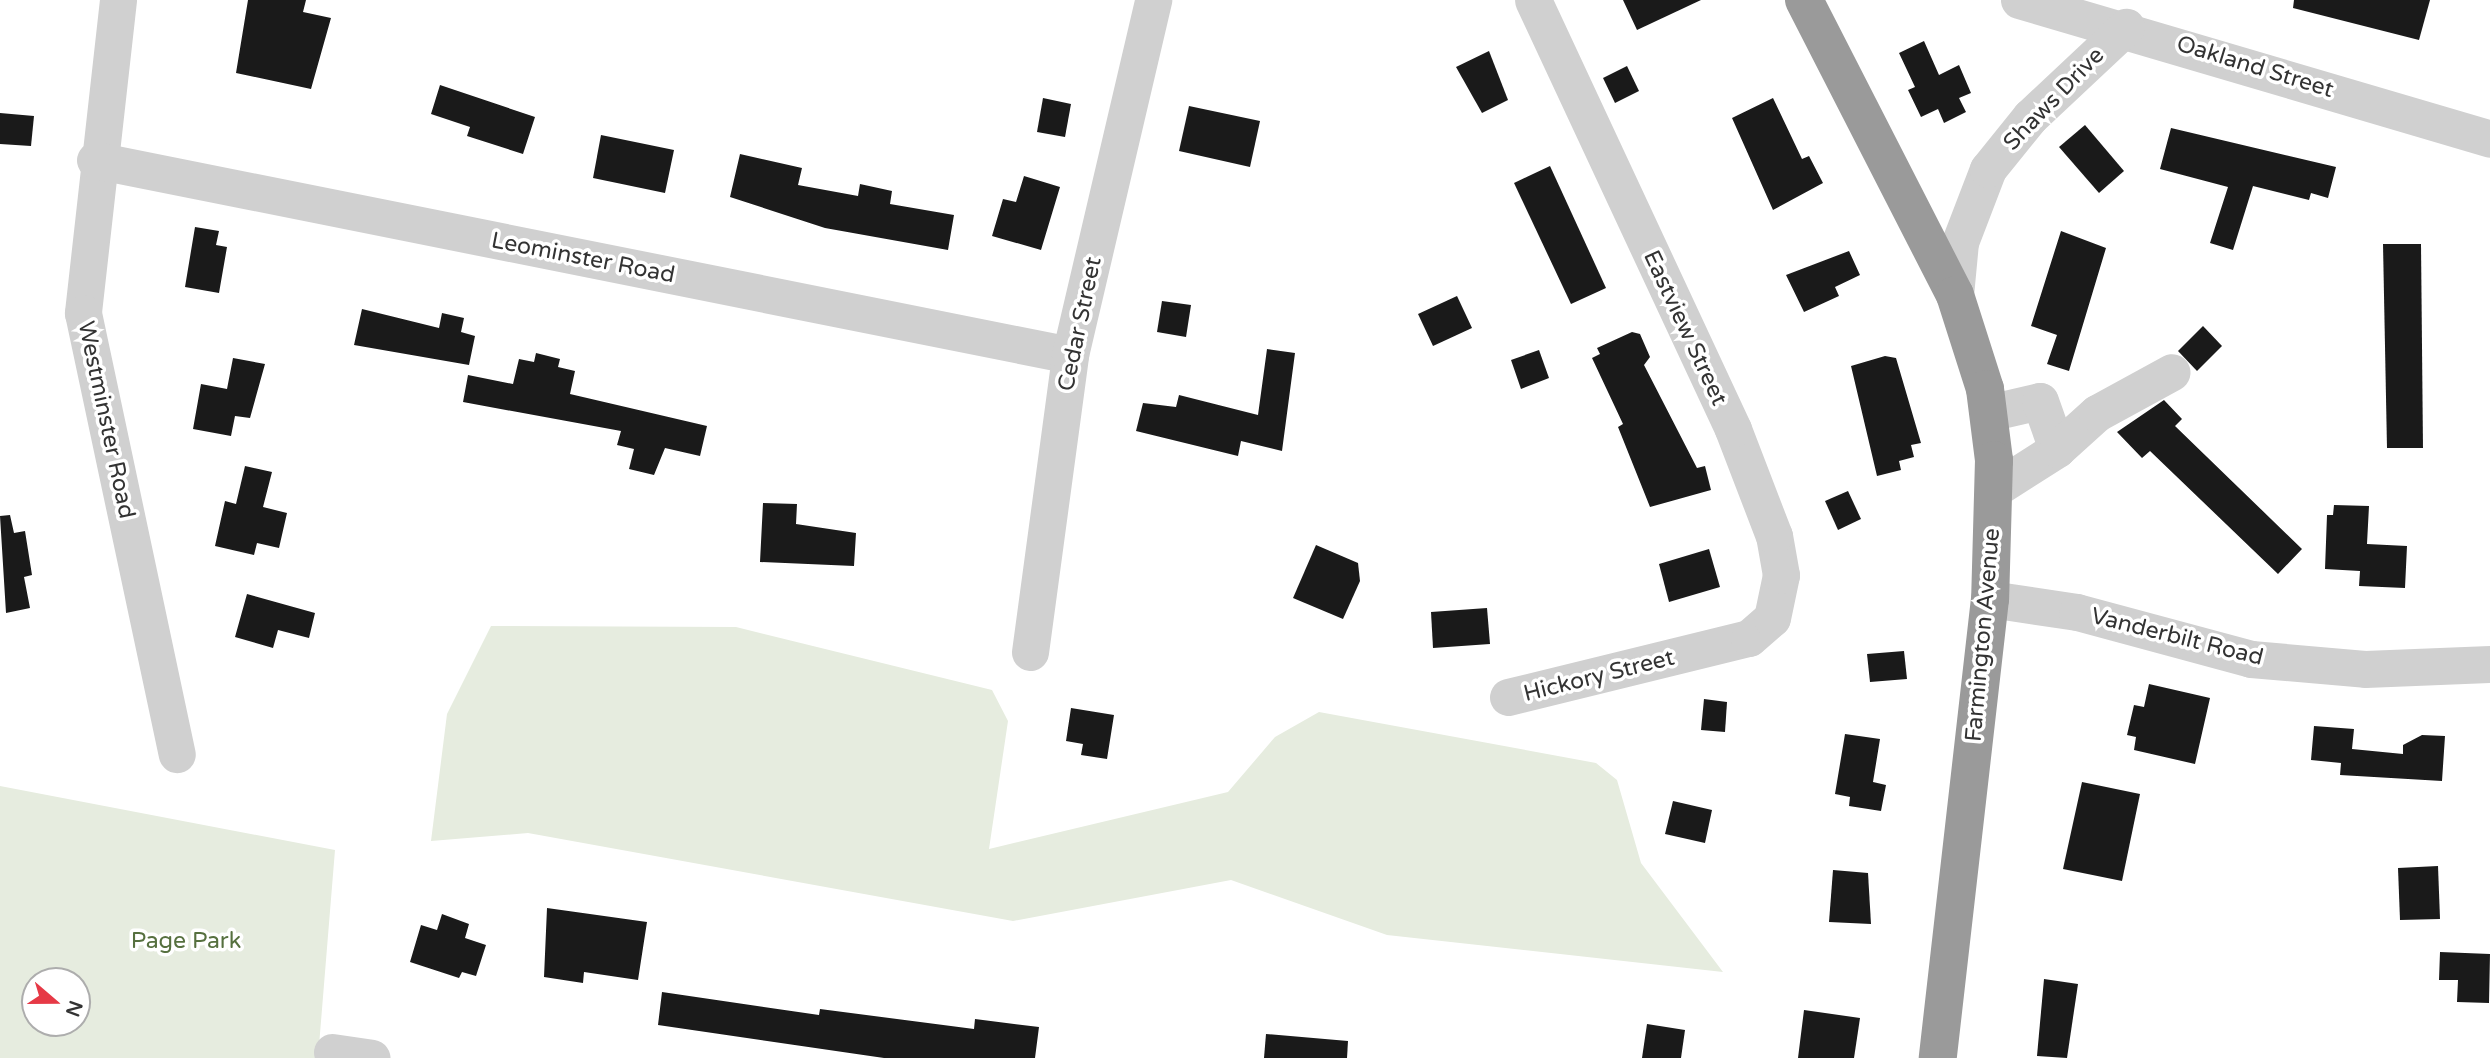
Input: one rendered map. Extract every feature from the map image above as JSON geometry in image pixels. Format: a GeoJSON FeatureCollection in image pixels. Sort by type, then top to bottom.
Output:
{"type":"FeatureCollection","features":[{"type":"Feature","properties":{"kind":"highway","name":"Farmington Avenue"},"geometry":{"type":"LineString","coordinates":[[1804,0],[1955,295],[1988,413],[1993,490],[1990,599],[1938,1058]]}},
{"type":"Feature","properties":{"kind":"street","name":"Westminster Road"},"geometry":{"type":"LineString","coordinates":[[118,0],[95,160],[83,313],[177,754]]}},
{"type":"Feature","properties":{"kind":"street","name":"Cedar Street"},"geometry":{"type":"LineString","coordinates":[[1030,652],[1070,355],[1153,0]]}},
{"type":"Feature","properties":{"kind":"street","name":"Eastview Street"},"geometry":{"type":"LineString","coordinates":[[1533,0],[1733,429],[1774,536],[1781,563],[1778,603],[1762,629],[1731,646]]}},
{"type":"Feature","properties":{"kind":"street","name":"Oakland Street"},"geometry":{"type":"LineString","coordinates":[[2019,0],[2126,27],[2490,139]]}},
{"type":"Feature","properties":{"kind":"street","name":"Shaws Drive"},"geometry":{"type":"LineString","coordinates":[[1955,295],[1960,242],[1988,169],[2029,117],[2126,27]]}},
{"type":"Feature","properties":{"kind":"street","name":"Leominster Road"},"geometry":{"type":"LineString","coordinates":[[95,160],[1070,355]]}},
{"type":"Feature","properties":{"kind":"street"},"geometry":{"type":"LineString","coordinates":[[1993,490],[2057,449],[2097,413],[2172,372]]}},
{"type":"Feature","properties":{"kind":"street"},"geometry":{"type":"LineString","coordinates":[[1988,413],[2040,401],[2057,449]]}},
{"type":"Feature","properties":{"kind":"street","name":"Vanderbilt Road"},"geometry":{"type":"LineString","coordinates":[[1990,599],[2077,611],[2251,659],[2365,669],[2490,664]]}},
{"type":"Feature","properties":{"kind":"street","name":"Hickory Street"},"geometry":{"type":"LineString","coordinates":[[1508,697],[1731,646]]}},
{"type":"Feature","properties":{"kind":"street"},"geometry":{"type":"LineString","coordinates":[[332,1052],[372,1058]]}},
{"type":"Feature","properties":{"kind":"green space"},"geometry":{"type":"Polygon","coordinates":[[[491,626],[736,627],[992,690],[1008,721],[989,849],[1228,792],[1275,737],[1319,712],[1596,763],[1617,780],[1641,863],[1723,972],[1387,935],[1231,880],[1013,921],[528,833],[431,841],[447,714],[491,626]]]}},
{"type":"Feature","properties":{"kind":"green space","name":"Page Park"},"geometry":{"type":"Polygon","coordinates":[[[0,786],[335,850],[318,1058],[0,1058],[0,786]]]}},
{"type":"Feature","properties":{"kind":"building"},"geometry":{"type":"Polygon","coordinates":[[[248,0],[306,0],[303,12],[331,18],[311,89],[236,73],[248,0]]]}},
{"type":"Feature","properties":{"kind":"building"},"geometry":{"type":"Polygon","coordinates":[[[1623,0],[1701,0],[1637,30],[1623,0]]]}},
{"type":"Feature","properties":{"kind":"building"},"geometry":{"type":"Polygon","coordinates":[[[2294,0],[2430,0],[2419,40],[2293,8],[2294,0]]]}},
{"type":"Feature","properties":{"kind":"building"},"geometry":{"type":"Polygon","coordinates":[[[1924,41],[1939,75],[1959,65],[1971,93],[1959,98],[1966,112],[1944,123],[1938,109],[1921,117],[1908,90],[1915,87],[1899,53],[1924,41]]]}},
{"type":"Feature","properties":{"kind":"building"},"geometry":{"type":"Polygon","coordinates":[[[1489,51],[1508,100],[1482,113],[1456,67],[1489,51]]]}},
{"type":"Feature","properties":{"kind":"building"},"geometry":{"type":"Polygon","coordinates":[[[1627,66],[1639,91],[1615,103],[1603,78],[1627,66]]]}},
{"type":"Feature","properties":{"kind":"building"},"geometry":{"type":"Polygon","coordinates":[[[440,85],[535,117],[523,154],[467,136],[470,127],[431,114],[440,85]]]}},
{"type":"Feature","properties":{"kind":"building"},"geometry":{"type":"Polygon","coordinates":[[[1043,98],[1071,104],[1065,137],[1037,132],[1043,98]]]}},
{"type":"Feature","properties":{"kind":"building"},"geometry":{"type":"Polygon","coordinates":[[[1773,98],[1802,159],[1809,156],[1823,183],[1773,210],[1732,118],[1773,98]]]}},
{"type":"Feature","properties":{"kind":"building"},"geometry":{"type":"Polygon","coordinates":[[[1189,106],[1260,121],[1250,167],[1179,151],[1189,106]]]}},
{"type":"Feature","properties":{"kind":"building"},"geometry":{"type":"Polygon","coordinates":[[[0,113],[34,116],[31,146],[0,144],[0,113]]]}},
{"type":"Feature","properties":{"kind":"building"},"geometry":{"type":"Polygon","coordinates":[[[2085,125],[2124,171],[2099,193],[2059,147],[2085,125]]]}},
{"type":"Feature","properties":{"kind":"building"},"geometry":{"type":"Polygon","coordinates":[[[2171,128],[2336,167],[2328,198],[2311,193],[2309,200],[2253,186],[2233,250],[2210,243],[2228,187],[2160,169],[2171,128]]]}},
{"type":"Feature","properties":{"kind":"building"},"geometry":{"type":"Polygon","coordinates":[[[601,135],[674,150],[665,193],[593,178],[601,135]]]}},
{"type":"Feature","properties":{"kind":"building"},"geometry":{"type":"Polygon","coordinates":[[[740,154],[802,168],[798,185],[858,196],[860,184],[892,191],[890,204],[954,215],[948,250],[825,228],[730,197],[740,154]]]}},
{"type":"Feature","properties":{"kind":"building"},"geometry":{"type":"Polygon","coordinates":[[[1550,166],[1606,288],[1571,304],[1514,183],[1550,166]]]}},
{"type":"Feature","properties":{"kind":"building"},"geometry":{"type":"Polygon","coordinates":[[[1024,176],[1060,187],[1041,250],[992,236],[1003,199],[1016,202],[1024,176]]]}},
{"type":"Feature","properties":{"kind":"building"},"geometry":{"type":"Polygon","coordinates":[[[195,227],[219,231],[216,245],[227,247],[219,293],[185,287],[195,227]]]}},
{"type":"Feature","properties":{"kind":"building"},"geometry":{"type":"Polygon","coordinates":[[[2061,231],[2106,248],[2069,371],[2047,364],[2057,335],[2031,326],[2061,231]]]}},
{"type":"Feature","properties":{"kind":"building"},"geometry":{"type":"Polygon","coordinates":[[[2383,244],[2421,244],[2423,448],[2387,448],[2383,244]]]}},
{"type":"Feature","properties":{"kind":"building"},"geometry":{"type":"Polygon","coordinates":[[[1849,251],[1860,275],[1835,287],[1839,296],[1804,312],[1786,275],[1849,251]]]}},
{"type":"Feature","properties":{"kind":"building"},"geometry":{"type":"Polygon","coordinates":[[[1457,296],[1472,328],[1433,346],[1418,314],[1457,296]]]}},
{"type":"Feature","properties":{"kind":"building"},"geometry":{"type":"Polygon","coordinates":[[[1162,301],[1191,305],[1186,337],[1157,332],[1162,301]]]}},
{"type":"Feature","properties":{"kind":"building"},"geometry":{"type":"Polygon","coordinates":[[[362,309],[439,328],[442,313],[464,318],[461,332],[475,336],[469,365],[354,345],[362,309]]]}},
{"type":"Feature","properties":{"kind":"building"},"geometry":{"type":"Polygon","coordinates":[[[2203,326],[2222,346],[2197,371],[2178,351],[2203,326]]]}},
{"type":"Feature","properties":{"kind":"building"},"geometry":{"type":"Polygon","coordinates":[[[1632,332],[1640,334],[1650,357],[1644,365],[1697,468],[1705,466],[1711,490],[1650,507],[1618,427],[1623,424],[1592,358],[1600,354],[1597,348],[1632,332]]]}},
{"type":"Feature","properties":{"kind":"building"},"geometry":{"type":"Polygon","coordinates":[[[1267,349],[1295,353],[1282,451],[1241,441],[1238,456],[1136,431],[1143,403],[1176,407],[1179,395],[1258,415],[1267,349]]]}},
{"type":"Feature","properties":{"kind":"building"},"geometry":{"type":"Polygon","coordinates":[[[1539,350],[1549,378],[1521,389],[1511,360],[1539,350]]]}},
{"type":"Feature","properties":{"kind":"building"},"geometry":{"type":"Polygon","coordinates":[[[536,353],[560,359],[558,367],[575,371],[570,394],[707,426],[700,456],[665,448],[654,475],[629,469],[634,449],[617,445],[621,431],[463,402],[468,375],[513,384],[519,359],[534,362],[536,353]]]}},
{"type":"Feature","properties":{"kind":"building"},"geometry":{"type":"Polygon","coordinates":[[[1885,356],[1896,358],[1921,443],[1911,445],[1914,457],[1899,461],[1901,470],[1877,476],[1851,366],[1885,356]]]}},
{"type":"Feature","properties":{"kind":"building"},"geometry":{"type":"Polygon","coordinates":[[[233,358],[265,364],[250,418],[235,416],[231,436],[193,429],[201,384],[227,389],[233,358]]]}},
{"type":"Feature","properties":{"kind":"building"},"geometry":{"type":"Polygon","coordinates":[[[2164,400],[2182,419],[2175,426],[2302,549],[2278,574],[2150,451],[2142,458],[2117,432],[2164,400]]]}},
{"type":"Feature","properties":{"kind":"building"},"geometry":{"type":"Polygon","coordinates":[[[245,466],[272,472],[263,507],[287,513],[279,548],[257,543],[254,555],[215,546],[225,501],[236,504],[245,466]]]}},
{"type":"Feature","properties":{"kind":"building"},"geometry":{"type":"Polygon","coordinates":[[[1848,491],[1861,519],[1838,530],[1825,501],[1848,491]]]}},
{"type":"Feature","properties":{"kind":"building"},"geometry":{"type":"Polygon","coordinates":[[[763,503],[797,504],[796,524],[856,533],[854,566],[760,562],[763,503]]]}},
{"type":"Feature","properties":{"kind":"building"},"geometry":{"type":"Polygon","coordinates":[[[2334,505],[2369,506],[2367,544],[2407,546],[2405,588],[2359,586],[2360,571],[2325,569],[2327,515],[2333,515],[2334,505]]]}},
{"type":"Feature","properties":{"kind":"building"},"geometry":{"type":"Polygon","coordinates":[[[10,515],[14,533],[25,531],[32,575],[24,577],[30,608],[6,613],[0,516],[10,515]]]}},
{"type":"Feature","properties":{"kind":"building"},"geometry":{"type":"Polygon","coordinates":[[[1316,545],[1358,563],[1360,581],[1343,619],[1293,598],[1316,545]]]}},
{"type":"Feature","properties":{"kind":"building"},"geometry":{"type":"Polygon","coordinates":[[[1709,549],[1720,587],[1669,602],[1659,564],[1709,549]]]}},
{"type":"Feature","properties":{"kind":"building"},"geometry":{"type":"Polygon","coordinates":[[[247,594],[315,613],[309,638],[278,630],[273,648],[235,637],[247,594]]]}},
{"type":"Feature","properties":{"kind":"building"},"geometry":{"type":"Polygon","coordinates":[[[1487,608],[1490,644],[1433,648],[1431,612],[1487,608]]]}},
{"type":"Feature","properties":{"kind":"building"},"geometry":{"type":"Polygon","coordinates":[[[1904,651],[1907,679],[1870,682],[1867,654],[1904,651]]]}},
{"type":"Feature","properties":{"kind":"building"},"geometry":{"type":"Polygon","coordinates":[[[2149,684],[2210,698],[2195,764],[2134,750],[2136,737],[2127,735],[2134,705],[2144,707],[2149,684]]]}},
{"type":"Feature","properties":{"kind":"building"},"geometry":{"type":"Polygon","coordinates":[[[1704,699],[1727,702],[1725,732],[1701,730],[1704,699]]]}},
{"type":"Feature","properties":{"kind":"building"},"geometry":{"type":"Polygon","coordinates":[[[1071,708],[1114,715],[1107,759],[1081,755],[1083,744],[1066,741],[1071,708]]]}},
{"type":"Feature","properties":{"kind":"building"},"geometry":{"type":"Polygon","coordinates":[[[2314,726],[2354,729],[2352,749],[2403,754],[2403,745],[2422,735],[2445,736],[2442,781],[2340,775],[2341,763],[2311,760],[2314,726]]]}},
{"type":"Feature","properties":{"kind":"building"},"geometry":{"type":"Polygon","coordinates":[[[1845,734],[1880,739],[1873,782],[1886,785],[1881,811],[1849,806],[1850,797],[1835,794],[1845,734]]]}},
{"type":"Feature","properties":{"kind":"building"},"geometry":{"type":"Polygon","coordinates":[[[2082,782],[2140,794],[2122,881],[2063,869],[2082,782]]]}},
{"type":"Feature","properties":{"kind":"building"},"geometry":{"type":"Polygon","coordinates":[[[1673,801],[1712,810],[1705,843],[1665,834],[1673,801]]]}},
{"type":"Feature","properties":{"kind":"building"},"geometry":{"type":"Polygon","coordinates":[[[2438,866],[2440,919],[2400,920],[2398,868],[2438,866]]]}},
{"type":"Feature","properties":{"kind":"building"},"geometry":{"type":"Polygon","coordinates":[[[1833,870],[1868,873],[1871,924],[1829,922],[1833,870]]]}},
{"type":"Feature","properties":{"kind":"building"},"geometry":{"type":"Polygon","coordinates":[[[547,908],[647,922],[638,980],[584,972],[583,983],[544,977],[547,908]]]}},
{"type":"Feature","properties":{"kind":"building"},"geometry":{"type":"Polygon","coordinates":[[[442,914],[469,924],[465,938],[486,945],[476,976],[462,972],[459,978],[410,962],[421,925],[437,930],[442,914]]]}},
{"type":"Feature","properties":{"kind":"building"},"geometry":{"type":"Polygon","coordinates":[[[2440,952],[2490,954],[2489,1003],[2457,1002],[2458,980],[2439,980],[2440,952]]]}},
{"type":"Feature","properties":{"kind":"building"},"geometry":{"type":"Polygon","coordinates":[[[2044,979],[2078,984],[2067,1058],[2037,1056],[2044,979]]]}},
{"type":"Feature","properties":{"kind":"building"},"geometry":{"type":"Polygon","coordinates":[[[662,992],[819,1015],[820,1009],[974,1029],[975,1019],[1039,1027],[1035,1058],[884,1058],[658,1025],[662,992]]]}},
{"type":"Feature","properties":{"kind":"building"},"geometry":{"type":"Polygon","coordinates":[[[1804,1010],[1860,1018],[1854,1058],[1798,1058],[1804,1010]]]}},
{"type":"Feature","properties":{"kind":"building"},"geometry":{"type":"Polygon","coordinates":[[[1647,1024],[1685,1030],[1681,1058],[1642,1058],[1647,1024]]]}},
{"type":"Feature","properties":{"kind":"building"},"geometry":{"type":"Polygon","coordinates":[[[1266,1034],[1348,1041],[1347,1058],[1264,1058],[1266,1034]]]}}]}
